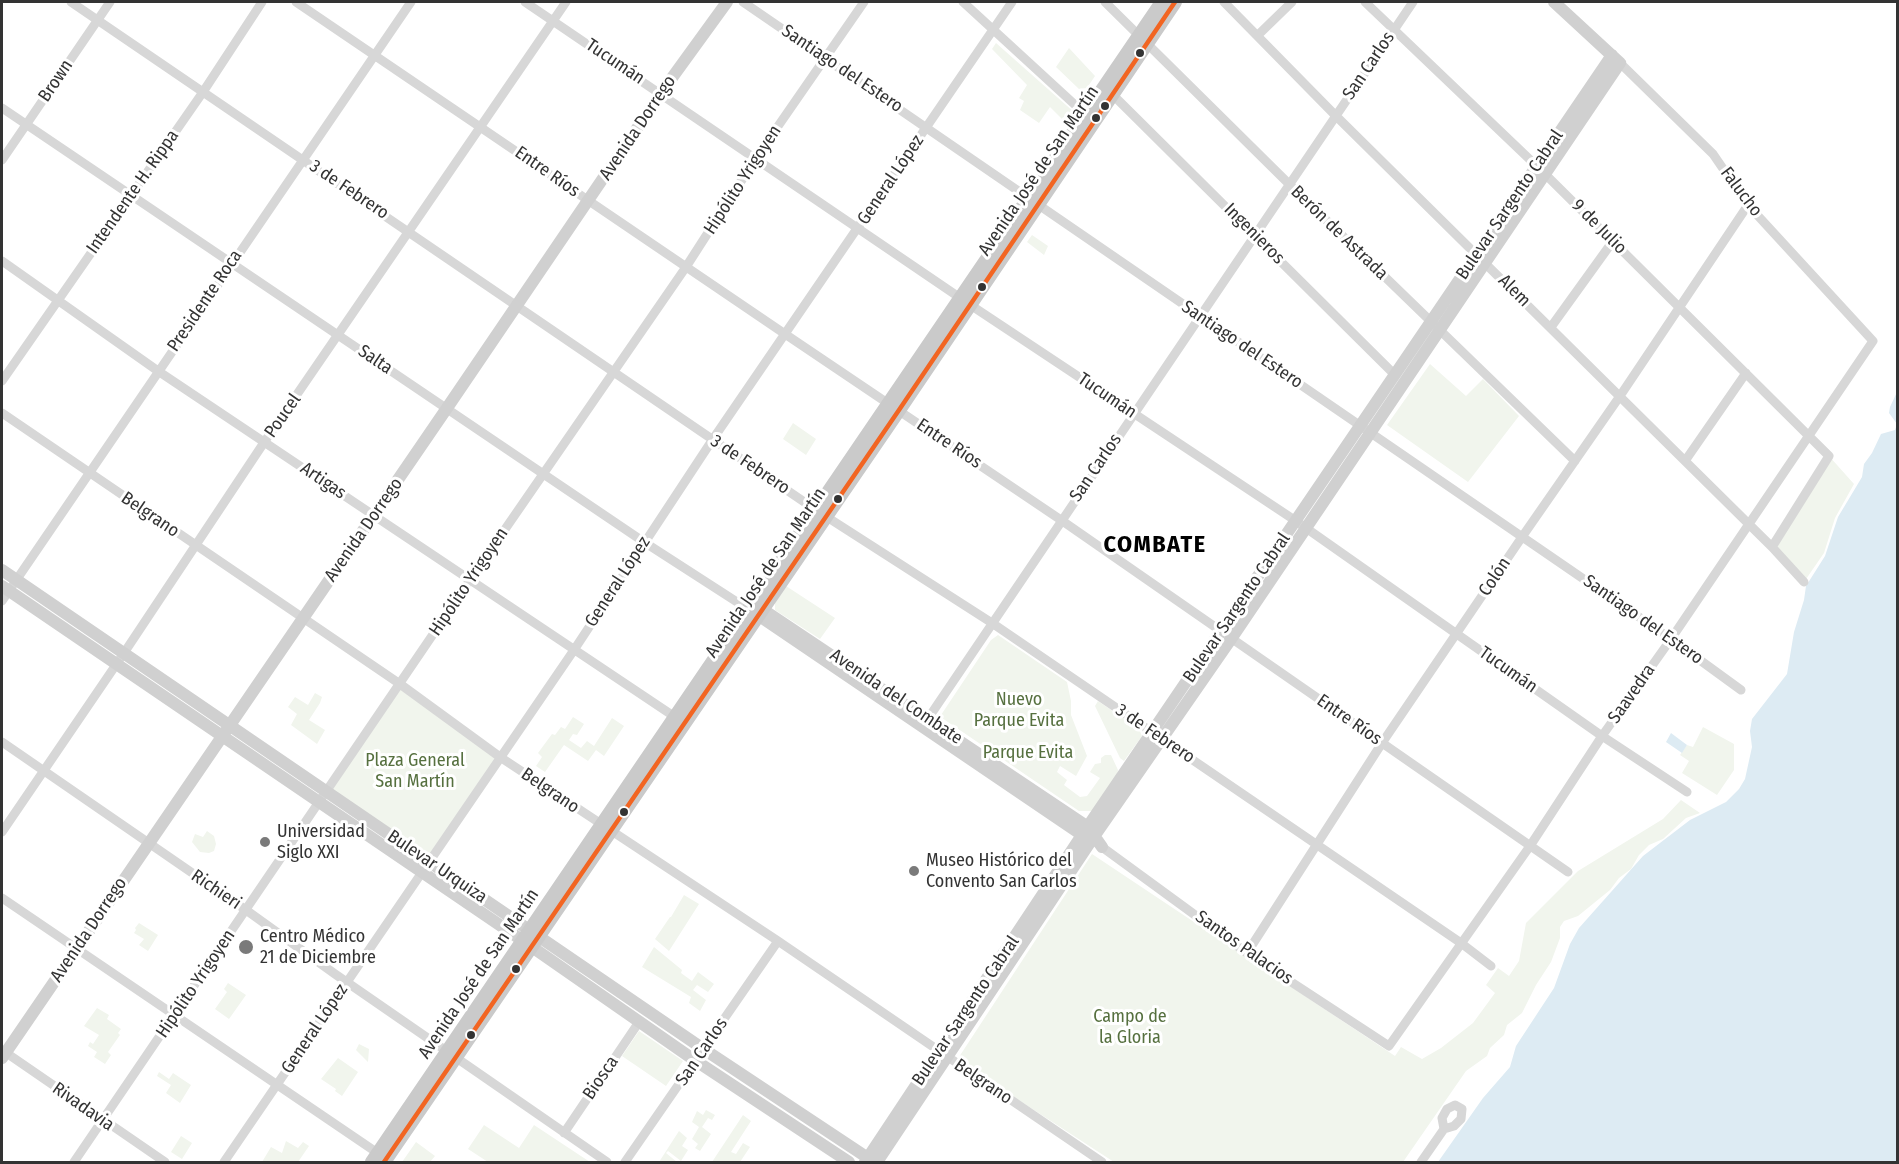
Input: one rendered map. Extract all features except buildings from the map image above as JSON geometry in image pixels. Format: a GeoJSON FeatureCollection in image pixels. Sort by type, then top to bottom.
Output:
{"type":"FeatureCollection","features":[{"type":"Feature","properties":{"kind":"main road","name":"Avenida Dorrego"},"geometry":{"type":"LineString","coordinates":[[3,1054],[661,93],[727,2]]}},
{"type":"Feature","properties":{"kind":"main road","name":"Avenida José de San Martín"},"geometry":{"type":"LineString","coordinates":[[382,1160],[451,1055],[1032,202],[1112,94],[1162,2]]}},
{"type":"Feature","properties":{"kind":"main road","name":"Avenida José de San Martín"},"geometry":{"type":"LineString","coordinates":[[1032,202],[1085,114],[1174,2]]}},
{"type":"Feature","properties":{"kind":"main road","name":"Falucho"},"geometry":{"type":"LineString","coordinates":[[1554,2],[1612,55]]}},
{"type":"Feature","properties":{"kind":"main road","name":"Falucho"},"geometry":{"type":"LineString","coordinates":[[1564,2],[1593,29],[1612,55]]}},
{"type":"Feature","properties":{"kind":"main road","name":"Bulevar Sargento Cabral"},"geometry":{"type":"LineString","coordinates":[[871,1161],[1541,170],[1612,55]]}},
{"type":"Feature","properties":{"kind":"main road","name":"Bulevar Sargento Cabral"},"geometry":{"type":"LineString","coordinates":[[1365,429],[1395,375],[1435,326]]}},
{"type":"Feature","properties":{"kind":"main road","name":"Bulevar Urquiza"},"geometry":{"type":"LineString","coordinates":[[2,570],[124,653],[226,731]]}},
{"type":"Feature","properties":{"kind":"main road","name":"Bulevar Urquiza"},"geometry":{"type":"LineString","coordinates":[[4,593],[226,731],[531,938],[705,1049],[871,1161]]}},
{"type":"Feature","properties":{"kind":"main road","name":"Avenida José de San Martín"},"geometry":{"type":"LineString","coordinates":[[606,829],[675,717],[756,609]]}},
{"type":"Feature","properties":{"kind":"main road","name":"Avenida del Combate"},"geometry":{"type":"LineString","coordinates":[[756,609],[1092,837]]}},
{"type":"Feature","properties":{"kind":"main road","name":"Bulevar Urquiza"},"geometry":{"type":"LineString","coordinates":[[531,938],[639,1022],[849,1162]]}},
{"type":"Feature","properties":{"kind":"street","name":"3 de Febrero"},"geometry":{"type":"LineString","coordinates":[[71,2],[821,514],[992,623],[1461,943],[1491,966]]}},
{"type":"Feature","properties":{"kind":"street","name":"Brown"},"geometry":{"type":"LineString","coordinates":[[2,160],[110,2]]}},
{"type":"Feature","properties":{"kind":"street","name":"Intendente H. Rippa"},"geometry":{"type":"LineString","coordinates":[[2,381],[203,92],[262,2]]}},
{"type":"Feature","properties":{"kind":"street","name":"Entre Ríos"},"geometry":{"type":"LineString","coordinates":[[296,2],[1061,520],[1568,872]]}},
{"type":"Feature","properties":{"kind":"street","name":"Presidente Roca"},"geometry":{"type":"LineString","coordinates":[[4,593],[16,580],[373,54],[411,2]]}},
{"type":"Feature","properties":{"kind":"street","name":"Tucumán"},"geometry":{"type":"LineString","coordinates":[[525,2],[965,302],[1301,524],[1602,736],[1687,792]]}},
{"type":"Feature","properties":{"kind":"street","name":"Poucel"},"geometry":{"type":"LineString","coordinates":[[2,832],[265,441],[566,2]]}},
{"type":"Feature","properties":{"kind":"street","name":"Santiago del Estero"},"geometry":{"type":"LineString","coordinates":[[742,2],[1671,639],[1740,690]]}},
{"type":"Feature","properties":{"kind":"street","name":"Hipólito Yrigoyen"},"geometry":{"type":"LineString","coordinates":[[74,1162],[470,580],[615,372],[756,158],[864,2]]}},
{"type":"Feature","properties":{"kind":"street"},"geometry":{"type":"LineString","coordinates":[[963,2],[1085,114]]}},
{"type":"Feature","properties":{"kind":"street","name":"General López"},"geometry":{"type":"LineString","coordinates":[[224,1162],[574,650],[644,542],[1012,2]]}},
{"type":"Feature","properties":{"kind":"street","name":"Berón de Astrada"},"geometry":{"type":"LineString","coordinates":[[1105,2],[1575,461]]}},
{"type":"Feature","properties":{"kind":"street","name":"Alem"},"geometry":{"type":"LineString","coordinates":[[1224,2],[1335,115],[1749,524],[1804,582]]}},
{"type":"Feature","properties":{"kind":"street"},"geometry":{"type":"LineString","coordinates":[[1258,35],[1292,2]]}},
{"type":"Feature","properties":{"kind":"street","name":"9 de Julio"},"geometry":{"type":"LineString","coordinates":[[1365,2],[1541,170],[1829,456],[1772,547]]}},
{"type":"Feature","properties":{"kind":"street","name":"San Carlos"},"geometry":{"type":"LineString","coordinates":[[925,723],[1288,183],[1413,2]]}},
{"type":"Feature","properties":{"kind":"street","name":"Falucho"},"geometry":{"type":"LineString","coordinates":[[1612,55],[1713,154],[1748,206],[1873,341]]}},
{"type":"Feature","properties":{"kind":"street","name":"Ingenieros"},"geometry":{"type":"LineString","coordinates":[[1112,94],[1395,375]]}},
{"type":"Feature","properties":{"kind":"street","name":"Salta"},"geometry":{"type":"LineString","coordinates":[[2,108],[644,542],[737,602],[756,609]]}},
{"type":"Feature","properties":{"kind":"street","name":"Colón"},"geometry":{"type":"LineString","coordinates":[[1247,953],[1456,634],[1748,206]]}},
{"type":"Feature","properties":{"kind":"street"},"geometry":{"type":"LineString","coordinates":[[1551,327],[1613,241]]}},
{"type":"Feature","properties":{"kind":"street","name":"Artigas"},"geometry":{"type":"LineString","coordinates":[[2,261],[158,370],[675,717]]}},
{"type":"Feature","properties":{"kind":"street","name":"Saavedra"},"geometry":{"type":"LineString","coordinates":[[1389,1046],[1530,846],[1602,736],[1671,639],[1873,341]]}},
{"type":"Feature","properties":{"kind":"street"},"geometry":{"type":"LineString","coordinates":[[1685,461],[1746,373]]}},
{"type":"Feature","properties":{"kind":"street","name":"Belgrano"},"geometry":{"type":"LineString","coordinates":[[2,413],[194,546],[400,684],[500,757],[778,942],[1101,1162]]}},
{"type":"Feature","properties":{"kind":"street","name":"Richieri"},"geometry":{"type":"LineString","coordinates":[[2,742],[607,1162]]}},
{"type":"Feature","properties":{"kind":"street","name":"Santos Palacios"},"geometry":{"type":"LineString","coordinates":[[1092,837],[1247,953],[1389,1046]]}},
{"type":"Feature","properties":{"kind":"street"},"geometry":{"type":"LineString","coordinates":[[2,898],[276,1084],[382,1160]]}},
{"type":"Feature","properties":{"kind":"street","name":"San Carlos"},"geometry":{"type":"LineString","coordinates":[[625,1162],[778,942]]}},
{"type":"Feature","properties":{"kind":"street","name":"Biosca"},"geometry":{"type":"LineString","coordinates":[[564,1133],[639,1022]]}},
{"type":"Feature","properties":{"kind":"street","name":"Rivadavia"},"geometry":{"type":"LineString","coordinates":[[3,1054],[165,1162]]}},
{"type":"Feature","properties":{"kind":"street"},"geometry":{"type":"LineString","coordinates":[[1421,1162],[1444,1129]]}},
{"type":"Feature","properties":{"kind":"green space"},"geometry":{"type":"Polygon","coordinates":[[[996,43],[1075,113],[1071,128],[1050,107],[1039,123],[1020,110],[1024,101],[1019,98],[1027,85],[992,49],[996,43]]]}},
{"type":"Feature","properties":{"kind":"green space"},"geometry":{"type":"Polygon","coordinates":[[[1069,48],[1095,76],[1087,88],[1079,89],[1056,67],[1069,48]]]}},
{"type":"Feature","properties":{"kind":"green space"},"geometry":{"type":"Polygon","coordinates":[[[1032,235],[1048,246],[1044,255],[1027,242],[1032,235]]]}},
{"type":"Feature","properties":{"kind":"green space"},"geometry":{"type":"Polygon","coordinates":[[[1430,364],[1466,396],[1483,379],[1519,416],[1468,482],[1387,425],[1430,364]]]}},
{"type":"Feature","properties":{"kind":"green space"},"geometry":{"type":"Polygon","coordinates":[[[793,423],[816,439],[806,455],[783,439],[793,423]]]}},
{"type":"Feature","properties":{"kind":"green space"},"geometry":{"type":"Polygon","coordinates":[[[1829,456],[1854,484],[1835,518],[1824,553],[1804,582],[1772,547],[1829,456]]]}},
{"type":"Feature","properties":{"kind":"green space"},"geometry":{"type":"Polygon","coordinates":[[[786,586],[835,618],[820,639],[775,610],[775,603],[786,586]]]}},
{"type":"Feature","properties":{"kind":"green space","name":"Nuevo Parque Evita"},"geometry":{"type":"Polygon","coordinates":[[[998,635],[1067,682],[1071,715],[1087,756],[1076,776],[1060,766],[1057,772],[1067,780],[1064,785],[1080,797],[1087,796],[1100,778],[1090,772],[1095,764],[1101,763],[1101,758],[1111,755],[1118,770],[1117,776],[1092,811],[1079,811],[942,718],[941,715],[991,640],[998,635]]]}},
{"type":"Feature","properties":{"kind":"green space","name":"Plaza General San Martín"},"geometry":{"type":"Polygon","coordinates":[[[400,684],[500,757],[429,861],[326,791],[400,684]]]}},
{"type":"Feature","properties":{"kind":"green space"},"geometry":{"type":"Polygon","coordinates":[[[315,693],[322,697],[309,720],[325,730],[317,744],[291,725],[297,714],[288,707],[295,697],[308,705],[315,693]]]}},
{"type":"Feature","properties":{"kind":"green space"},"geometry":{"type":"Polygon","coordinates":[[[1098,701],[1139,729],[1142,736],[1124,761],[1120,758],[1095,706],[1098,701]]]}},
{"type":"Feature","properties":{"kind":"green space"},"geometry":{"type":"Polygon","coordinates":[[[573,717],[584,724],[577,735],[573,734],[569,740],[581,748],[587,741],[594,746],[612,718],[624,726],[604,756],[596,750],[588,761],[564,745],[545,772],[536,766],[542,757],[538,753],[552,734],[555,735],[561,727],[565,729],[573,717]]]}},
{"type":"Feature","properties":{"kind":"green space"},"geometry":{"type":"Polygon","coordinates":[[[1703,727],[1734,744],[1734,770],[1717,795],[1682,773],[1689,761],[1680,755],[1687,745],[1693,747],[1703,727]]]}},
{"type":"Feature","properties":{"kind":"green space","name":"Campo de la Gloria"},"geometry":{"type":"Polygon","coordinates":[[[1681,800],[1700,813],[1686,818],[1663,839],[1649,845],[1639,855],[1631,869],[1619,878],[1610,890],[1578,916],[1564,921],[1560,927],[1560,938],[1551,962],[1522,1013],[1507,1025],[1504,1035],[1490,1048],[1487,1056],[1466,1071],[1403,1162],[1114,1162],[957,1060],[1092,854],[1395,1056],[1401,1047],[1422,1059],[1441,1048],[1473,1023],[1495,993],[1486,985],[1498,968],[1509,976],[1519,961],[1526,923],[1578,871],[1663,819],[1681,800]]]}},
{"type":"Feature","properties":{"kind":"green space"},"geometry":{"type":"Polygon","coordinates":[[[207,831],[214,836],[216,844],[214,851],[200,852],[192,842],[195,834],[203,837],[207,831]]]}},
{"type":"Feature","properties":{"kind":"green space"},"geometry":{"type":"Polygon","coordinates":[[[684,895],[699,904],[669,951],[655,939],[684,895]]]}},
{"type":"Feature","properties":{"kind":"green space"},"geometry":{"type":"Polygon","coordinates":[[[139,923],[158,935],[148,951],[139,945],[144,939],[134,933],[139,923]]]}},
{"type":"Feature","properties":{"kind":"green space"},"geometry":{"type":"Polygon","coordinates":[[[654,947],[692,981],[698,972],[714,984],[708,992],[697,985],[693,990],[706,1000],[700,1011],[689,1003],[691,997],[642,967],[654,947]]]}},
{"type":"Feature","properties":{"kind":"green space"},"geometry":{"type":"Polygon","coordinates":[[[228,983],[246,995],[229,1019],[215,1009],[227,992],[224,989],[228,983]]]}},
{"type":"Feature","properties":{"kind":"green space"},"geometry":{"type":"Polygon","coordinates":[[[97,1008],[109,1015],[107,1019],[121,1029],[118,1033],[120,1035],[108,1052],[111,1055],[105,1064],[94,1057],[97,1052],[88,1046],[90,1042],[93,1044],[99,1035],[84,1026],[97,1008]]]}},
{"type":"Feature","properties":{"kind":"green space"},"geometry":{"type":"Polygon","coordinates":[[[639,1031],[683,1061],[666,1086],[622,1056],[639,1031]]]}},
{"type":"Feature","properties":{"kind":"green space"},"geometry":{"type":"Polygon","coordinates":[[[359,1044],[369,1049],[368,1062],[356,1050],[359,1044]]]}},
{"type":"Feature","properties":{"kind":"green space"},"geometry":{"type":"Polygon","coordinates":[[[338,1058],[358,1072],[342,1096],[321,1079],[338,1058]]]}},
{"type":"Feature","properties":{"kind":"green space"},"geometry":{"type":"Polygon","coordinates":[[[159,1072],[169,1079],[173,1073],[191,1085],[180,1103],[166,1093],[171,1085],[157,1076],[159,1072]]]}},
{"type":"Feature","properties":{"kind":"green space"},"geometry":{"type":"Polygon","coordinates":[[[706,1110],[715,1115],[712,1120],[708,1118],[702,1127],[711,1134],[700,1151],[695,1148],[698,1144],[692,1139],[699,1127],[692,1122],[697,1111],[703,1115],[706,1110]]]}},
{"type":"Feature","properties":{"kind":"green space"},"geometry":{"type":"Polygon","coordinates":[[[743,1115],[751,1121],[731,1152],[736,1154],[743,1143],[750,1147],[740,1162],[712,1162],[743,1115]]]}},
{"type":"Feature","properties":{"kind":"green space"},"geometry":{"type":"Polygon","coordinates":[[[484,1125],[519,1148],[534,1125],[590,1162],[488,1162],[468,1149],[484,1125]]]}},
{"type":"Feature","properties":{"kind":"green space"},"geometry":{"type":"Polygon","coordinates":[[[679,1131],[687,1138],[682,1146],[688,1150],[681,1161],[668,1151],[666,1153],[677,1162],[659,1162],[679,1131]]]}},
{"type":"Feature","properties":{"kind":"green space"},"geometry":{"type":"Polygon","coordinates":[[[181,1136],[192,1143],[182,1159],[171,1152],[181,1136]]]}},
{"type":"Feature","properties":{"kind":"green space"},"geometry":{"type":"Polygon","coordinates":[[[286,1141],[298,1148],[303,1142],[309,1146],[298,1162],[262,1162],[271,1147],[282,1153],[286,1141]]]}},
{"type":"Feature","properties":{"kind":"green space"},"geometry":{"type":"Polygon","coordinates":[[[416,1142],[435,1156],[430,1162],[402,1162],[416,1142]]]}},
{"type":"Feature","properties":{"kind":"shaded area"},"geometry":{"type":"Polygon","coordinates":[[[1897,392],[1897,424],[1889,413],[1897,392]]]}},
{"type":"Feature","properties":{"kind":"shaded area"},"geometry":{"type":"Polygon","coordinates":[[[1897,424],[1897,1162],[1438,1162],[1483,1098],[1510,1067],[1516,1046],[1554,988],[1570,944],[1579,928],[1643,856],[1690,820],[1726,802],[1739,789],[1745,779],[1752,747],[1750,731],[1752,719],[1787,674],[1794,632],[1806,586],[1825,556],[1838,517],[1862,477],[1864,464],[1881,434],[1895,430],[1897,424]]]}},
{"type":"Feature","properties":{"kind":"shaded area"},"geometry":{"type":"Polygon","coordinates":[[[1671,733],[1687,745],[1682,753],[1666,742],[1671,733]]]}},
{"type":"Feature","properties":{"kind":"transit line"},"geometry":{"type":"LineString","coordinates":[[384,1162],[899,410],[1175,2]]}},
{"type":"Feature","properties":{"kind":"place","name":"Universidad Siglo XXI"},"geometry":{"type":"Point","coordinates":[265,842]}},
{"type":"Feature","properties":{"kind":"place","name":"Museo Histórico del Convento San Carlos"},"geometry":{"type":"Point","coordinates":[914,871]}},
{"type":"Feature","properties":{"kind":"place","name":"Centro Médico 21 de Diciembre"},"geometry":{"type":"Point","coordinates":[246,947]}},
{"type":"Feature","properties":{"kind":"district","name":"COMBATE"},"geometry":{"type":"Point","coordinates":[1155,545]}},
{"type":"Feature","properties":{"kind":"park label","name":"Parque Evita"},"geometry":{"type":"Point","coordinates":[1028,753]}}]}
